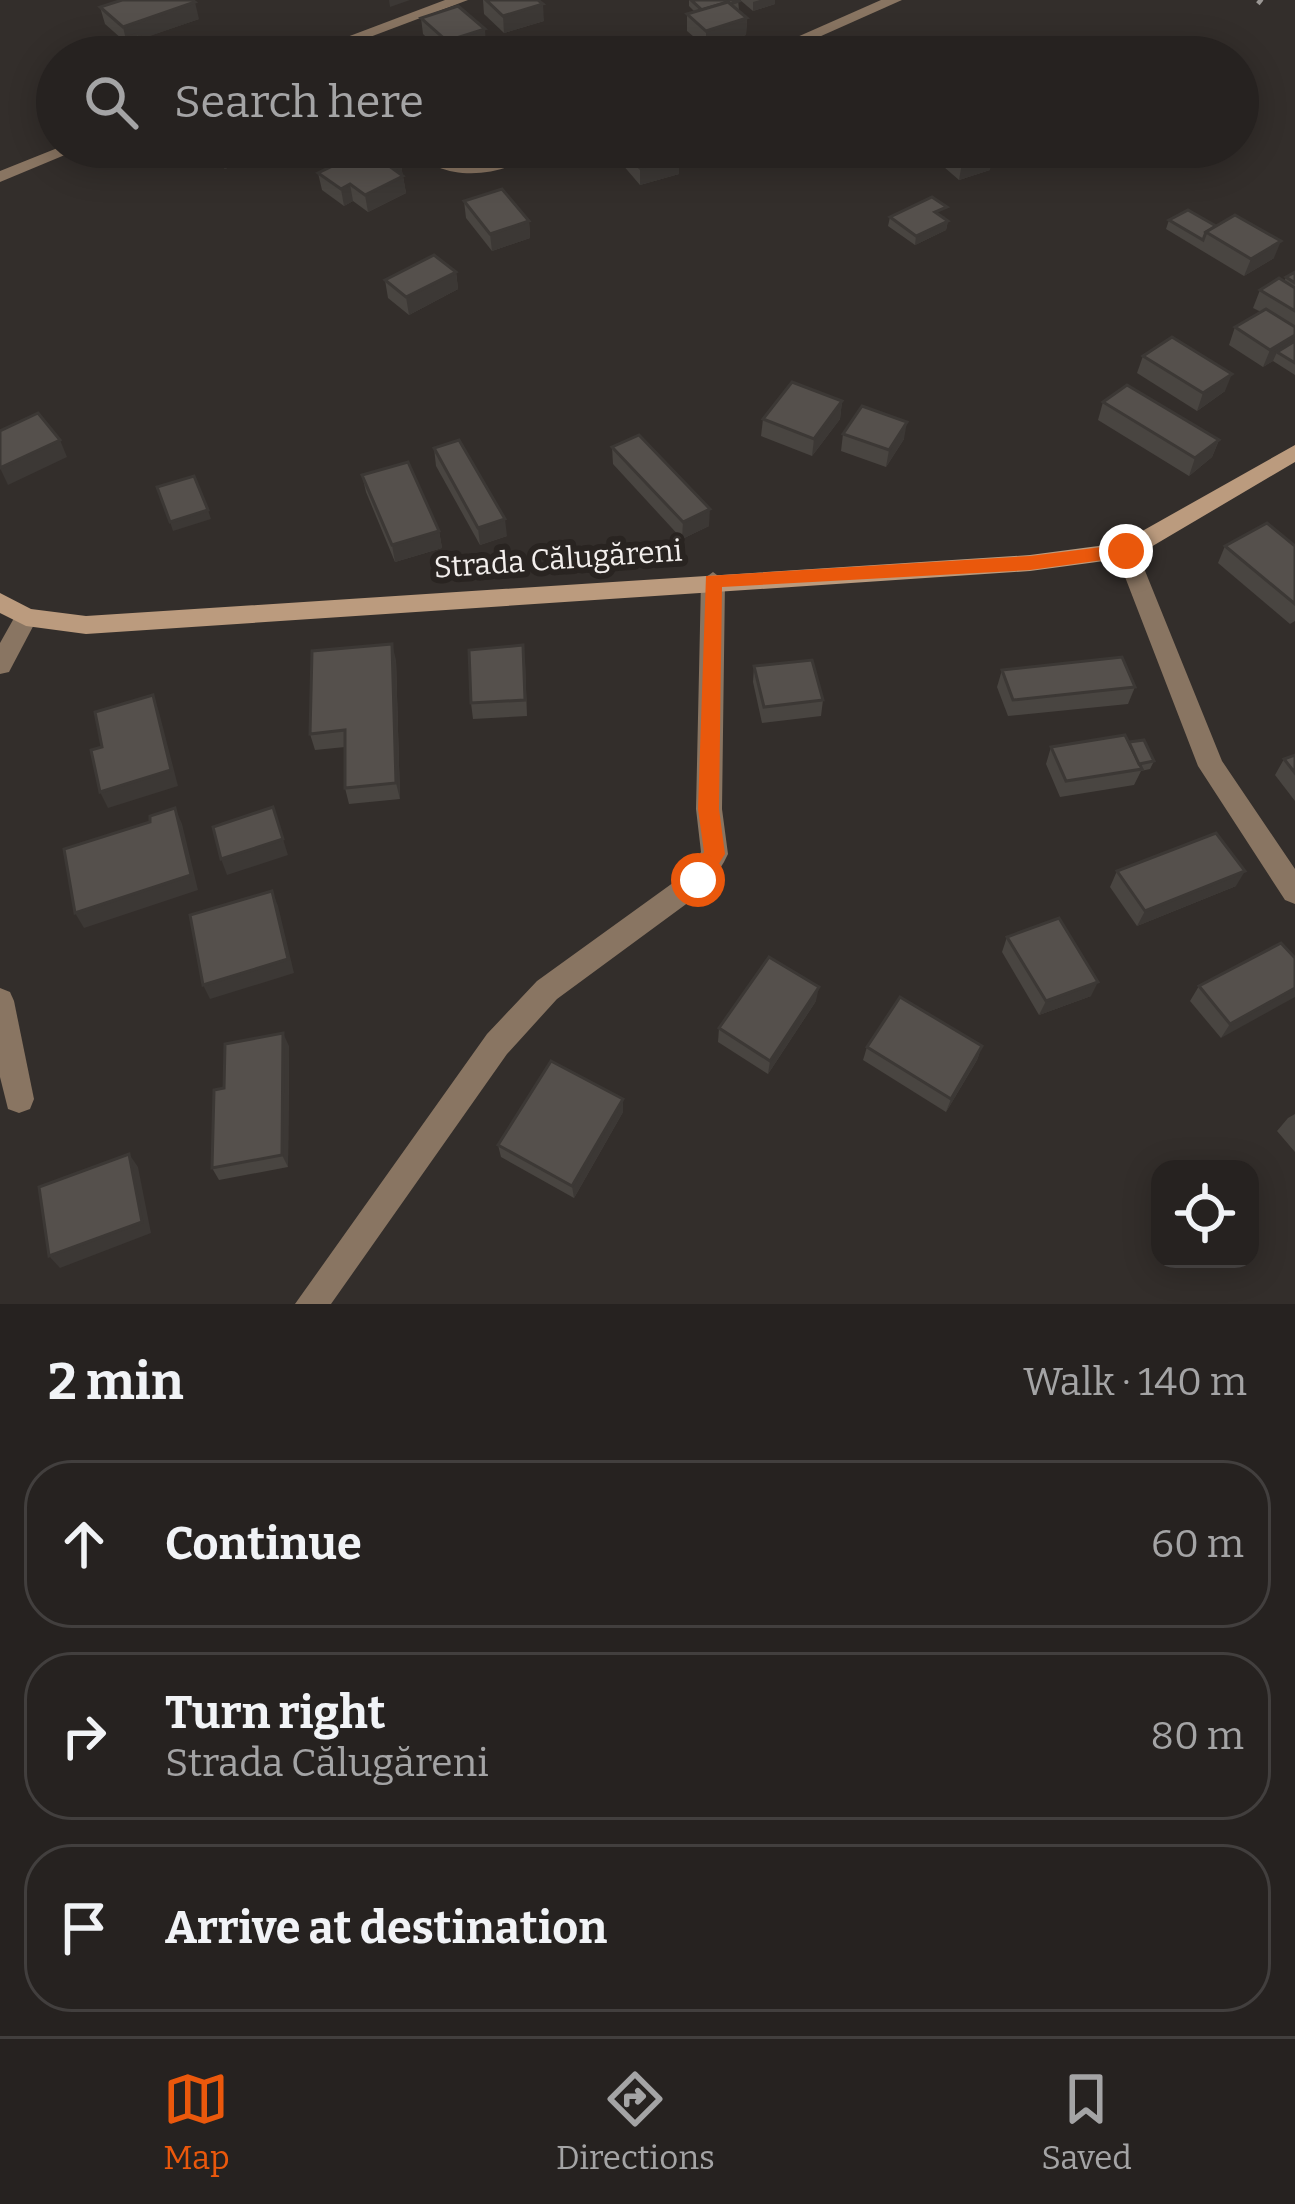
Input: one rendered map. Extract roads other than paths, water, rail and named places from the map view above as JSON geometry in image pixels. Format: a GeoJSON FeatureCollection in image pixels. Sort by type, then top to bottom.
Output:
{"type":"FeatureCollection","features":[{"type":"Feature","properties":{"kind":"street"},"geometry":{"type":"LineString","coordinates":[[376,36],[460,0]]}},
{"type":"Feature","properties":{"kind":"street"},"geometry":{"type":"LineString","coordinates":[[809,36],[894,0]]}},
{"type":"Feature","properties":{"kind":"street"},"geometry":{"type":"LineString","coordinates":[[0,177],[36,163]]}},
{"type":"Feature","properties":{"kind":"street","name":"Strada Călugăreni"},"geometry":{"type":"LineString","coordinates":[[0,602],[26,617],[86,625],[1030,563],[1126,551],[1295,452]]}},
{"type":"Feature","properties":{"kind":"street"},"geometry":{"type":"LineString","coordinates":[[1126,551],[1211,766],[1295,892]]}},
{"type":"Feature","properties":{"kind":"street"},"geometry":{"type":"LineString","coordinates":[[311,1304],[497,1044],[548,990],[698,880],[715,854],[709,809],[713,581]]}},
{"type":"Feature","properties":{"kind":"street"},"geometry":{"type":"LineString","coordinates":[[0,665],[26,617]]}},
{"type":"Feature","properties":{"kind":"street"},"geometry":{"type":"LineString","coordinates":[[0,1001],[19,1099]]}}]}
